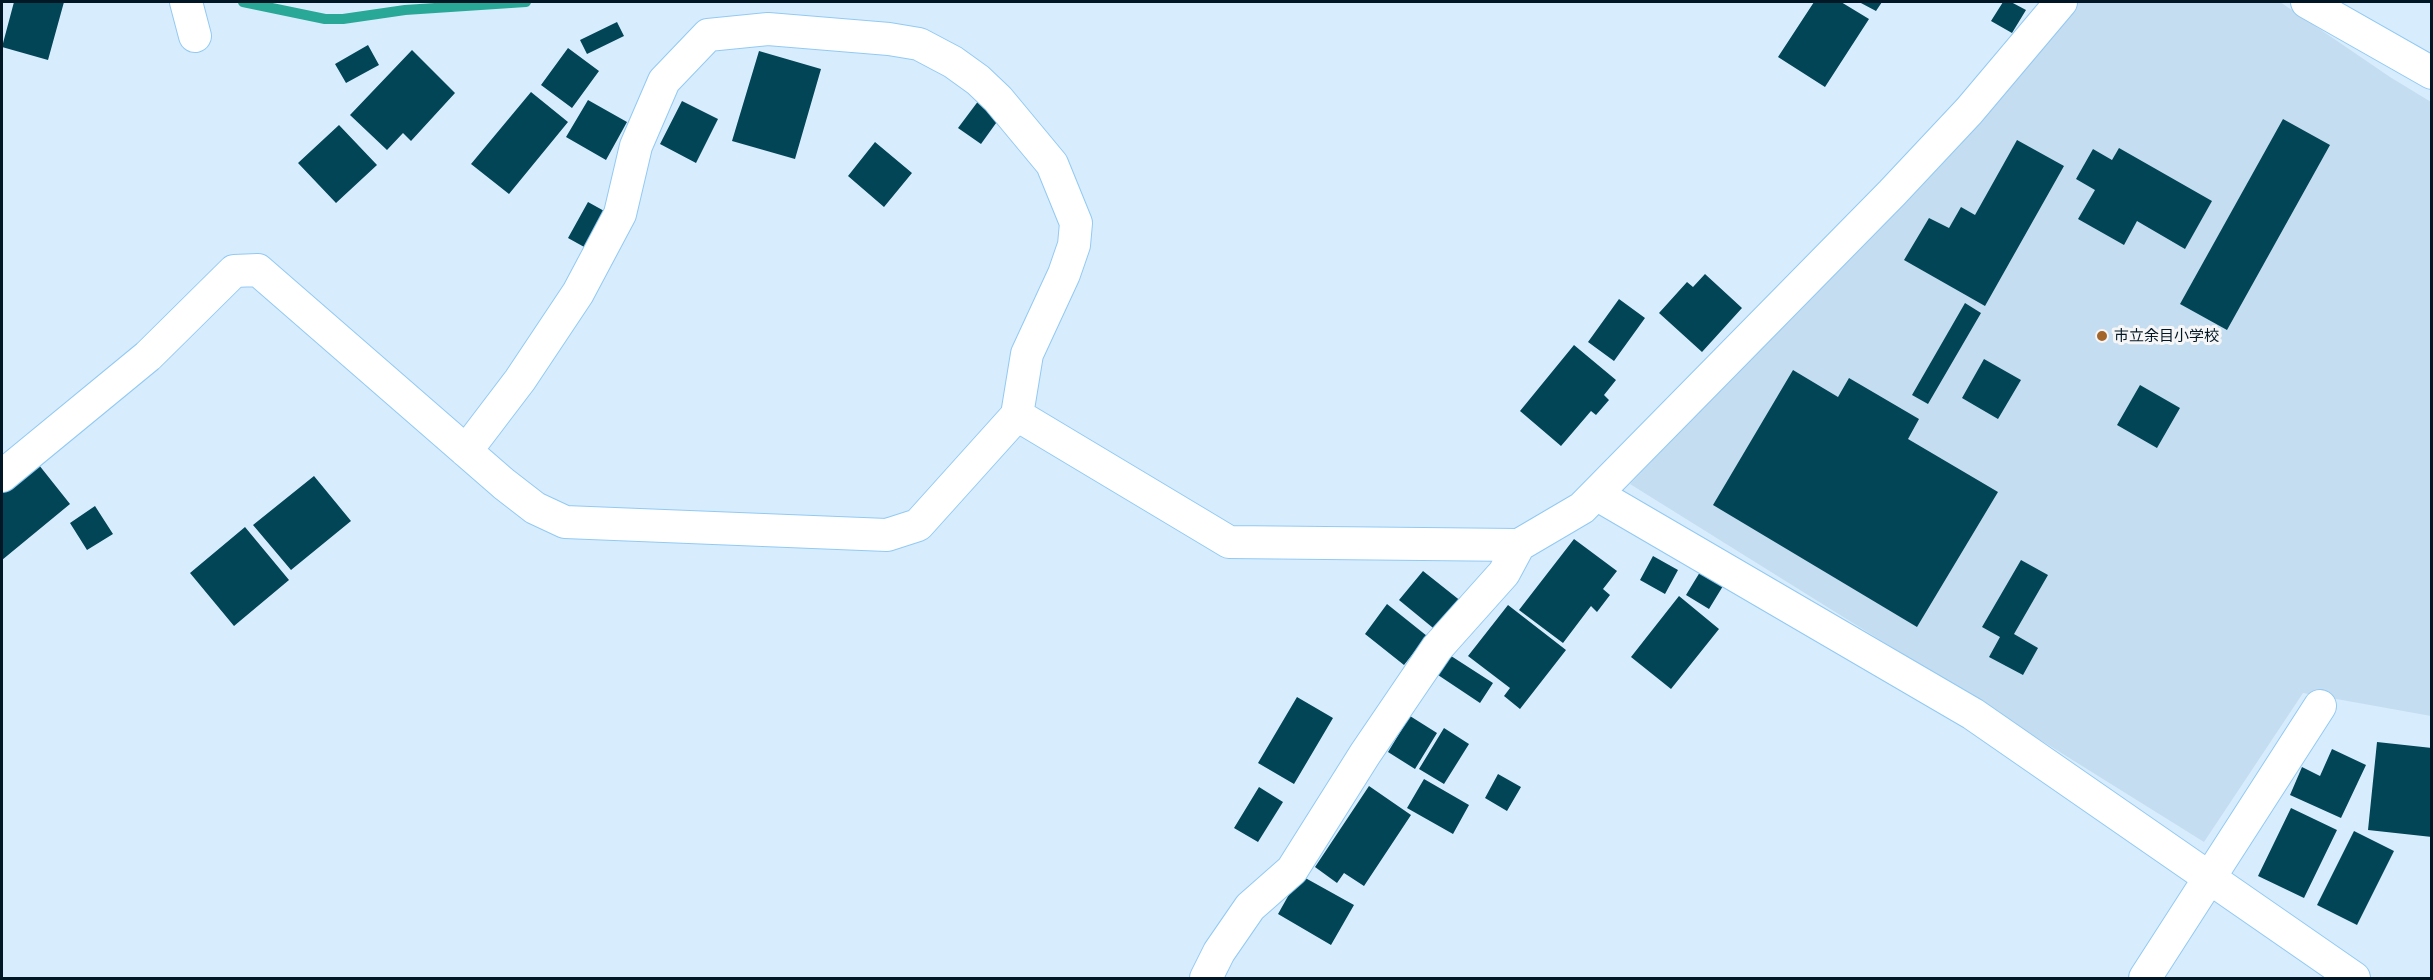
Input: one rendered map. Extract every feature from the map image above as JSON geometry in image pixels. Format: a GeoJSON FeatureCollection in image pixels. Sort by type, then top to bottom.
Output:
{"type":"FeatureCollection","features":[{"type":"Feature","properties":{"kind":"street"},"geometry":{"type":"LineString","coordinates":[[186,2],[195,36]]}},
{"type":"Feature","properties":{"kind":"street"},"geometry":{"type":"LineString","coordinates":[[1206,978],[1250,907],[1292,870],[1365,754],[1437,648],[1503,573],[1519,545],[1582,508],[1596,494],[1892,193],[1968,111],[2061,2]]}},
{"type":"Feature","properties":{"kind":"street"},"geometry":{"type":"LineString","coordinates":[[2307,2],[2432,73]]}},
{"type":"Feature","properties":{"kind":"street"},"geometry":{"type":"LineString","coordinates":[[2,476],[148,356],[234,272],[258,270],[466,451],[535,508],[565,522],[887,535],[918,525],[1017,415],[1028,354],[1064,274],[1074,245],[1076,223],[1052,164],[998,99],[978,80],[953,62],[919,44],[889,39],[768,29],[708,35],[664,81],[636,146],[621,214],[578,293],[520,380],[466,451]]}},
{"type":"Feature","properties":{"kind":"street"},"geometry":{"type":"LineString","coordinates":[[1017,415],[1229,542],[1519,545]]}},
{"type":"Feature","properties":{"kind":"street"},"geometry":{"type":"LineString","coordinates":[[1596,494],[1973,714],[2354,978]]}},
{"type":"Feature","properties":{"kind":"street"},"geometry":{"type":"LineString","coordinates":[[2145,978],[2320,706]]}},
{"type":"Feature","properties":{"kind":"shaded area","name":"市立余目小学校"},"geometry":{"type":"Polygon","coordinates":[[[2073,2],[2280,2],[2431,102],[2431,716],[2303,693],[2204,842],[1630,484],[1914,187],[2073,2]]]}},
{"type":"Feature","properties":{"kind":"building"},"geometry":{"type":"Polygon","coordinates":[[[14,2],[64,2],[48,60],[2,47],[14,2]]]}},
{"type":"Feature","properties":{"kind":"building"},"geometry":{"type":"Polygon","coordinates":[[[1814,2],[1841,2],[1869,19],[1825,87],[1778,57],[1814,2]]]}},
{"type":"Feature","properties":{"kind":"building"},"geometry":{"type":"Polygon","coordinates":[[[1859,2],[1882,2],[1876,11],[1859,2]]]}},
{"type":"Feature","properties":{"kind":"building"},"geometry":{"type":"Polygon","coordinates":[[[2003,2],[2011,2],[2026,10],[2012,33],[1991,21],[2003,2]]]}},
{"type":"Feature","properties":{"kind":"building"},"geometry":{"type":"Polygon","coordinates":[[[617,22],[624,36],[587,54],[580,40],[617,22]]]}},
{"type":"Feature","properties":{"kind":"building"},"geometry":{"type":"Polygon","coordinates":[[[368,45],[379,65],[346,83],[335,64],[368,45]]]}},
{"type":"Feature","properties":{"kind":"building"},"geometry":{"type":"Polygon","coordinates":[[[568,48],[599,71],[572,108],[541,85],[568,48]]]}},
{"type":"Feature","properties":{"kind":"building"},"geometry":{"type":"Polygon","coordinates":[[[412,50],[455,93],[411,141],[403,133],[387,150],[350,115],[412,50]]]}},
{"type":"Feature","properties":{"kind":"building"},"geometry":{"type":"Polygon","coordinates":[[[759,51],[821,69],[795,159],[732,141],[759,51]]]}},
{"type":"Feature","properties":{"kind":"building"},"geometry":{"type":"Polygon","coordinates":[[[531,92],[568,122],[509,194],[471,164],[531,92]]]}},
{"type":"Feature","properties":{"kind":"building"},"geometry":{"type":"Polygon","coordinates":[[[982,96],[1004,112],[981,144],[958,128],[982,96]]]}},
{"type":"Feature","properties":{"kind":"building"},"geometry":{"type":"Polygon","coordinates":[[[588,100],[627,122],[606,160],[566,137],[588,100]]]}},
{"type":"Feature","properties":{"kind":"building"},"geometry":{"type":"Polygon","coordinates":[[[682,101],[718,119],[696,163],[660,144],[682,101]]]}},
{"type":"Feature","properties":{"kind":"building"},"geometry":{"type":"Polygon","coordinates":[[[2283,119],[2330,145],[2227,330],[2180,304],[2283,119]]]}},
{"type":"Feature","properties":{"kind":"building"},"geometry":{"type":"Polygon","coordinates":[[[339,125],[377,165],[336,203],[298,163],[339,125]]]}},
{"type":"Feature","properties":{"kind":"building"},"geometry":{"type":"Polygon","coordinates":[[[2017,140],[2064,166],[1985,306],[1904,260],[1929,218],[1949,228],[1961,207],[1975,215],[2017,140]]]}},
{"type":"Feature","properties":{"kind":"building"},"geometry":{"type":"Polygon","coordinates":[[[875,142],[912,173],[884,207],[848,176],[875,142]]]}},
{"type":"Feature","properties":{"kind":"building"},"geometry":{"type":"Polygon","coordinates":[[[2119,148],[2212,201],[2185,249],[2137,221],[2124,245],[2078,219],[2095,190],[2076,179],[2093,149],[2112,160],[2119,148]]]}},
{"type":"Feature","properties":{"kind":"building"},"geometry":{"type":"Polygon","coordinates":[[[588,202],[606,212],[586,248],[568,238],[588,202]]]}},
{"type":"Feature","properties":{"kind":"building"},"geometry":{"type":"Polygon","coordinates":[[[1705,274],[1742,308],[1702,352],[1659,313],[1687,282],[1693,287],[1705,274]]]}},
{"type":"Feature","properties":{"kind":"building"},"geometry":{"type":"Polygon","coordinates":[[[1619,299],[1645,318],[1614,361],[1588,342],[1619,299]]]}},
{"type":"Feature","properties":{"kind":"building"},"geometry":{"type":"Polygon","coordinates":[[[1965,303],[1981,313],[1928,404],[1912,395],[1965,303]]]}},
{"type":"Feature","properties":{"kind":"building"},"geometry":{"type":"Polygon","coordinates":[[[1574,345],[1616,380],[1604,395],[1609,400],[1596,415],[1591,411],[1561,446],[1520,411],[1574,345]]]}},
{"type":"Feature","properties":{"kind":"building"},"geometry":{"type":"Polygon","coordinates":[[[1984,359],[2021,380],[1998,419],[1962,398],[1984,359]]]}},
{"type":"Feature","properties":{"kind":"building"},"geometry":{"type":"Polygon","coordinates":[[[1793,370],[1838,397],[1849,378],[1919,419],[1908,439],[1998,492],[1917,627],[1713,505],[1793,370]]]}},
{"type":"Feature","properties":{"kind":"building"},"geometry":{"type":"Polygon","coordinates":[[[2140,385],[2180,408],[2157,448],[2117,425],[2140,385]]]}},
{"type":"Feature","properties":{"kind":"building"},"geometry":{"type":"Polygon","coordinates":[[[35,460],[70,504],[2,560],[2,488],[35,460]]]}},
{"type":"Feature","properties":{"kind":"building"},"geometry":{"type":"Polygon","coordinates":[[[314,476],[351,521],[291,570],[253,525],[314,476]]]}},
{"type":"Feature","properties":{"kind":"building"},"geometry":{"type":"Polygon","coordinates":[[[95,506],[113,534],[87,550],[70,523],[95,506]]]}},
{"type":"Feature","properties":{"kind":"building"},"geometry":{"type":"Polygon","coordinates":[[[245,527],[289,580],[234,626],[190,573],[245,527]]]}},
{"type":"Feature","properties":{"kind":"building"},"geometry":{"type":"Polygon","coordinates":[[[1574,539],[1617,571],[1603,589],[1610,595],[1597,612],[1591,606],[1563,643],[1519,610],[1574,539]]]}},
{"type":"Feature","properties":{"kind":"building"},"geometry":{"type":"Polygon","coordinates":[[[1653,556],[1678,570],[1665,594],[1640,580],[1653,556]]]}},
{"type":"Feature","properties":{"kind":"building"},"geometry":{"type":"Polygon","coordinates":[[[2021,560],[2048,575],[2014,634],[2038,648],[2023,675],[1989,657],[2000,637],[1982,627],[2021,560]]]}},
{"type":"Feature","properties":{"kind":"building"},"geometry":{"type":"Polygon","coordinates":[[[1423,571],[1462,602],[1438,632],[1399,600],[1423,571]]]}},
{"type":"Feature","properties":{"kind":"building"},"geometry":{"type":"Polygon","coordinates":[[[1700,572],[1723,586],[1709,609],[1686,595],[1700,572]]]}},
{"type":"Feature","properties":{"kind":"building"},"geometry":{"type":"Polygon","coordinates":[[[1679,596],[1719,629],[1671,689],[1631,657],[1679,596]]]}},
{"type":"Feature","properties":{"kind":"building"},"geometry":{"type":"Polygon","coordinates":[[[1387,604],[1427,636],[1404,665],[1365,634],[1387,604]]]}},
{"type":"Feature","properties":{"kind":"building"},"geometry":{"type":"Polygon","coordinates":[[[1508,605],[1566,650],[1520,709],[1504,696],[1510,688],[1468,656],[1508,605]]]}},
{"type":"Feature","properties":{"kind":"building"},"geometry":{"type":"Polygon","coordinates":[[[1448,654],[1493,683],[1480,703],[1435,673],[1448,654]]]}},
{"type":"Feature","properties":{"kind":"building"},"geometry":{"type":"Polygon","coordinates":[[[1297,697],[1333,718],[1294,784],[1258,763],[1297,697]]]}},
{"type":"Feature","properties":{"kind":"building"},"geometry":{"type":"Polygon","coordinates":[[[1410,716],[1437,733],[1415,769],[1388,752],[1410,716]]]}},
{"type":"Feature","properties":{"kind":"building"},"geometry":{"type":"Polygon","coordinates":[[[1444,728],[1469,744],[1444,784],[1419,769],[1444,728]]]}},
{"type":"Feature","properties":{"kind":"building"},"geometry":{"type":"Polygon","coordinates":[[[2377,742],[2432,748],[2432,837],[2368,830],[2377,742]]]}},
{"type":"Feature","properties":{"kind":"building"},"geometry":{"type":"Polygon","coordinates":[[[2332,749],[2366,765],[2341,818],[2290,795],[2302,767],[2320,776],[2332,749]]]}},
{"type":"Feature","properties":{"kind":"building"},"geometry":{"type":"Polygon","coordinates":[[[1498,774],[1521,787],[1507,811],[1485,798],[1498,774]]]}},
{"type":"Feature","properties":{"kind":"building"},"geometry":{"type":"Polygon","coordinates":[[[1424,779],[1469,805],[1453,834],[1407,808],[1424,779]]]}},
{"type":"Feature","properties":{"kind":"building"},"geometry":{"type":"Polygon","coordinates":[[[1369,786],[1411,815],[1364,886],[1344,873],[1337,883],[1315,867],[1369,786]]]}},
{"type":"Feature","properties":{"kind":"building"},"geometry":{"type":"Polygon","coordinates":[[[1259,787],[1283,802],[1258,842],[1234,828],[1259,787]]]}},
{"type":"Feature","properties":{"kind":"building"},"geometry":{"type":"Polygon","coordinates":[[[2291,808],[2337,830],[2304,898],[2258,876],[2291,808]]]}},
{"type":"Feature","properties":{"kind":"building"},"geometry":{"type":"Polygon","coordinates":[[[2354,831],[2394,851],[2357,925],[2317,905],[2354,831]]]}},
{"type":"Feature","properties":{"kind":"building"},"geometry":{"type":"Polygon","coordinates":[[[1300,875],[1354,905],[1331,945],[1278,914],[1300,875]]]}},
{"type":"Feature","properties":{"kind":"waterway"},"geometry":{"type":"LineString","coordinates":[[243,2],[325,19],[343,19],[405,10],[526,2]]}},
{"type":"Feature","properties":{"kind":"place","name":"市立余目小学校"},"geometry":{"type":"Point","coordinates":[2102,336]}}]}
